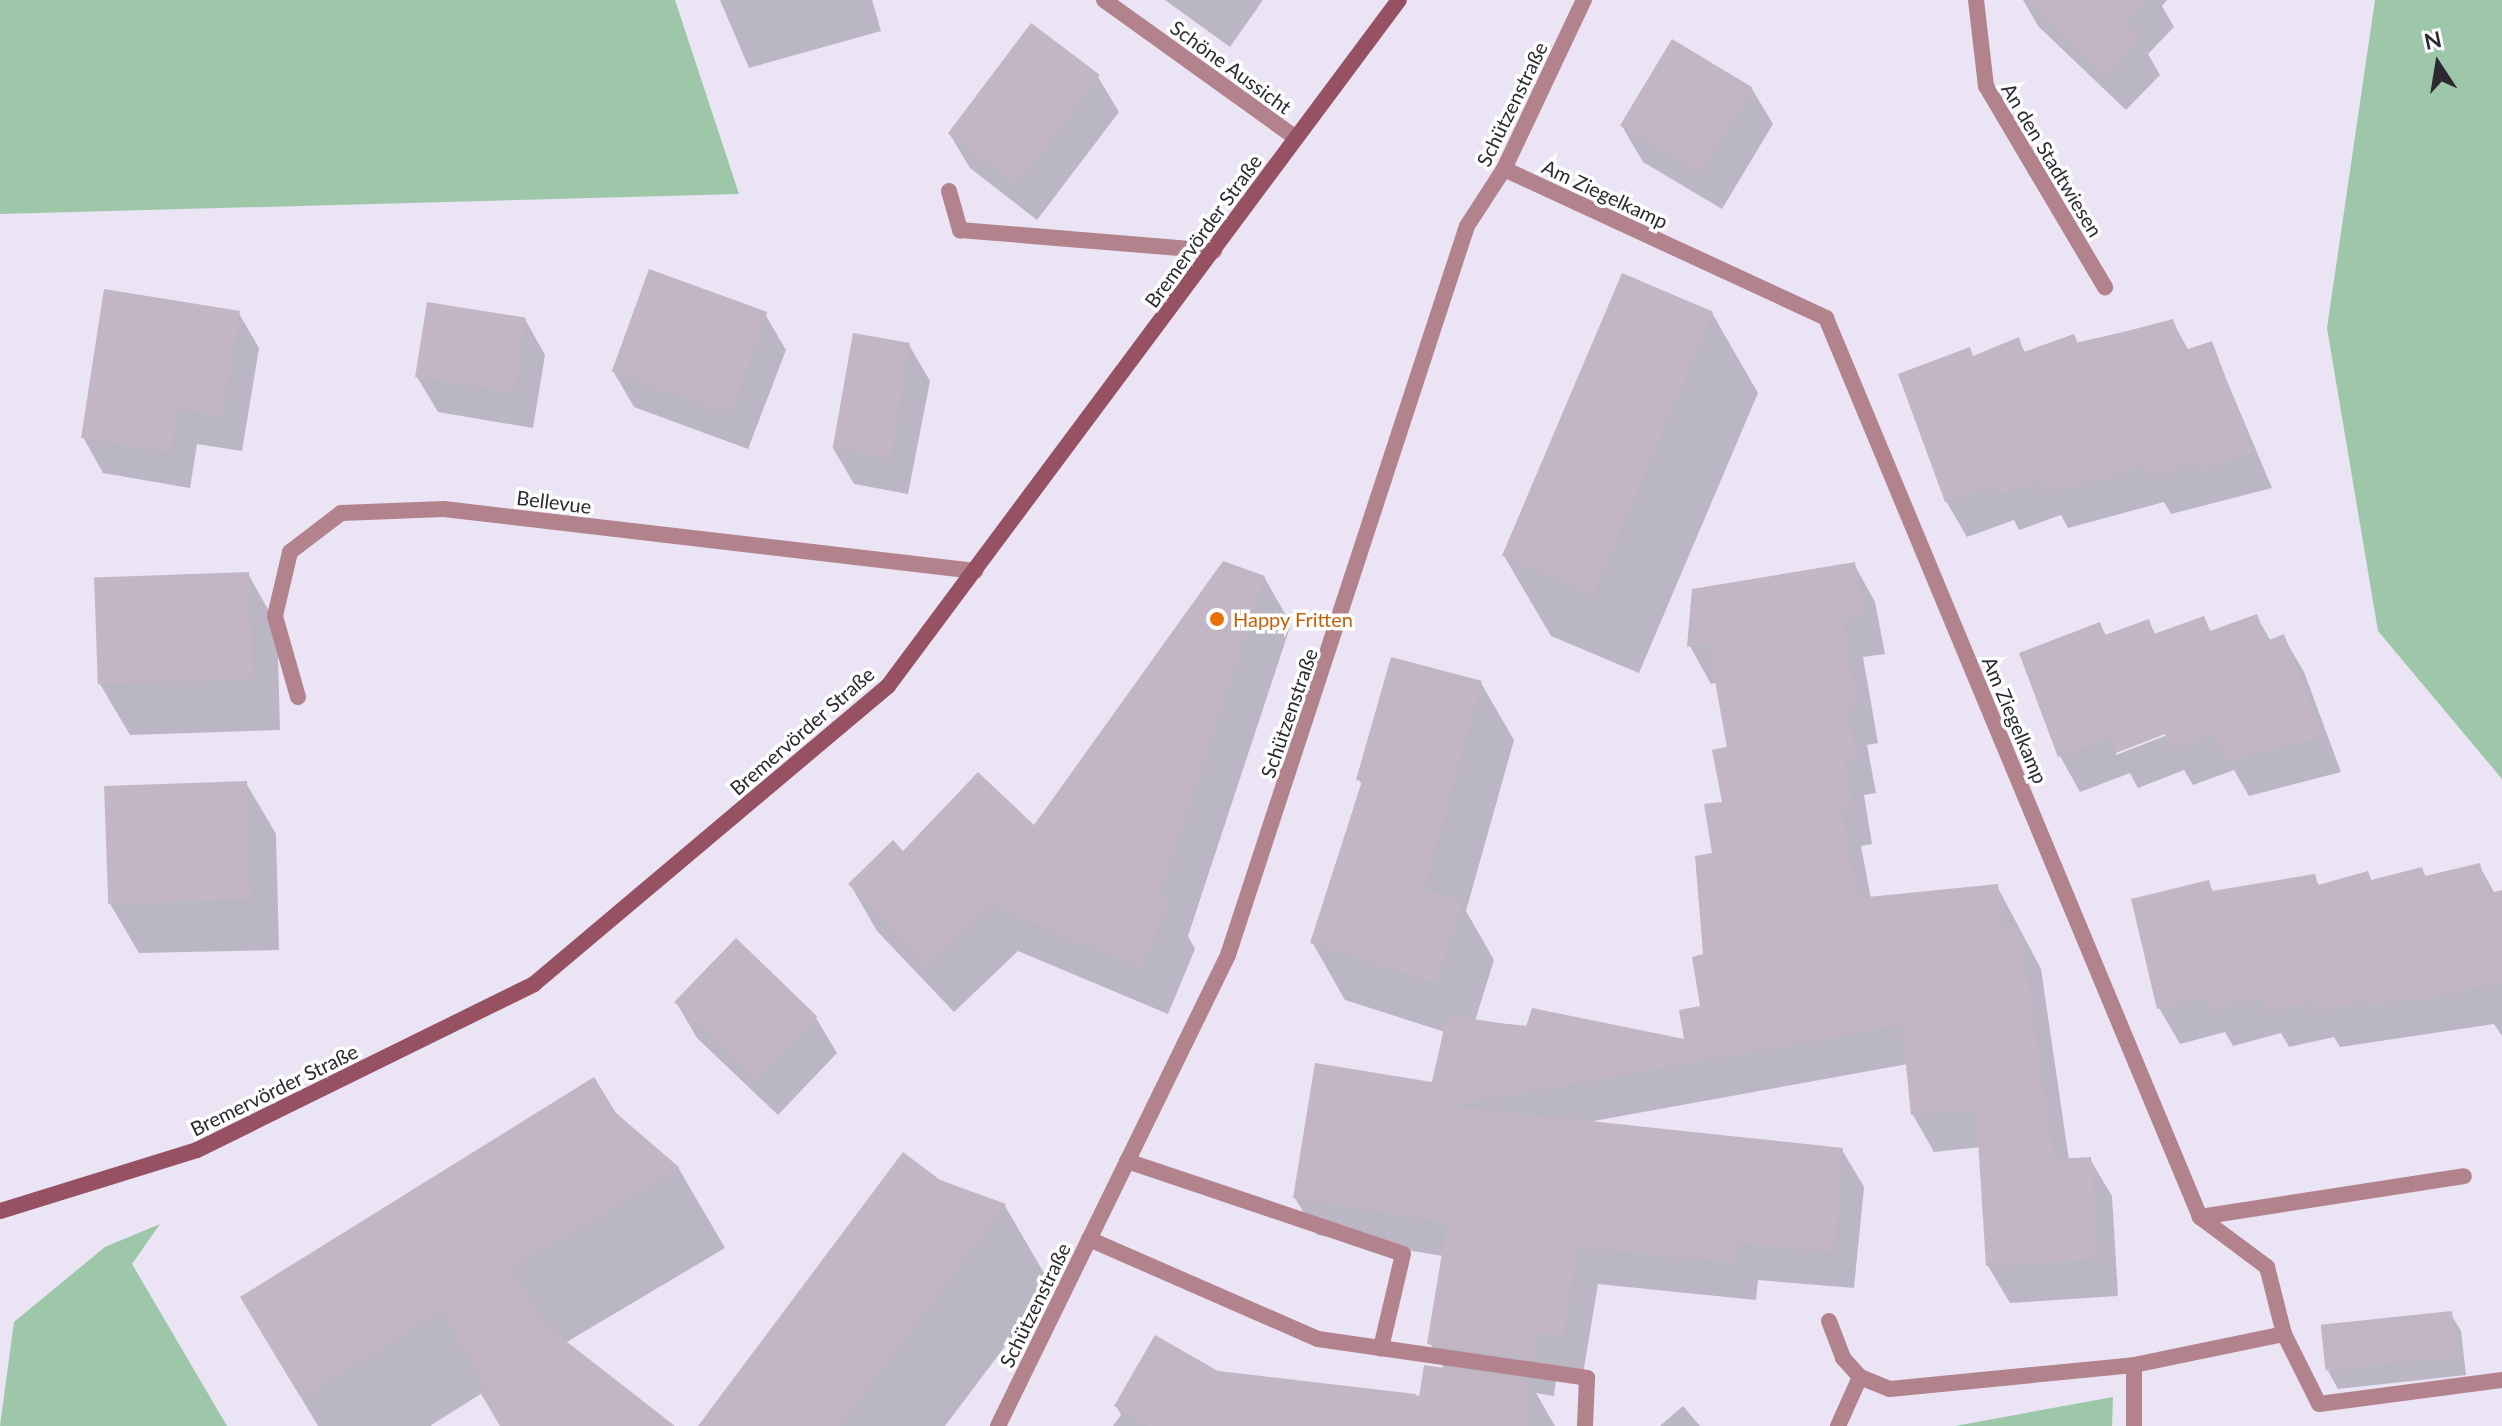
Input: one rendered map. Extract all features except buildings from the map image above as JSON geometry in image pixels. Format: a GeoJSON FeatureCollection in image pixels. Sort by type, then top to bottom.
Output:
{"type":"FeatureCollection","features":[{"type":"Feature","properties":{"kind":"main road","name":"Bremervörder Straße"},"geometry":{"type":"LineString","coordinates":[[0,1211],[197,1150],[534,984],[888,686],[1399,0]]}},
{"type":"Feature","properties":{"kind":"street","name":"Schöne Aussicht"},"geometry":{"type":"LineString","coordinates":[[1104,0],[1296,138]]}},
{"type":"Feature","properties":{"kind":"street","name":"Schützenstraße"},"geometry":{"type":"LineString","coordinates":[[998,1426],[1228,955],[1467,226],[1504,169],[1584,0]]}},
{"type":"Feature","properties":{"kind":"street","name":"An den Stadtwiesen"},"geometry":{"type":"LineString","coordinates":[[1976,0],[1986,86],[2105,287]]}},
{"type":"Feature","properties":{"kind":"street","name":"Am Ziegelkamp"},"geometry":{"type":"LineString","coordinates":[[1504,169],[1826,318],[2200,1217]]}},
{"type":"Feature","properties":{"kind":"street"},"geometry":{"type":"LineString","coordinates":[[949,191],[960,230],[1214,251]]}},
{"type":"Feature","properties":{"kind":"street","name":"Bellevue"},"geometry":{"type":"LineString","coordinates":[[298,697],[275,616],[290,552],[341,513],[444,509],[975,571]]}},
{"type":"Feature","properties":{"kind":"street"},"geometry":{"type":"LineString","coordinates":[[1127,1161],[1403,1254],[1381,1348]]}},
{"type":"Feature","properties":{"kind":"street"},"geometry":{"type":"LineString","coordinates":[[2200,1217],[2464,1176]]}},
{"type":"Feature","properties":{"kind":"street"},"geometry":{"type":"LineString","coordinates":[[2200,1217],[2267,1267],[2284,1334],[2319,1404],[2502,1380]]}},
{"type":"Feature","properties":{"kind":"street"},"geometry":{"type":"LineString","coordinates":[[1089,1239],[1318,1339],[1587,1378],[1585,1426]]}},
{"type":"Feature","properties":{"kind":"street"},"geometry":{"type":"LineString","coordinates":[[1829,1321],[1843,1358],[1860,1377],[1890,1389],[2134,1365],[2284,1334]]}},
{"type":"Feature","properties":{"kind":"street"},"geometry":{"type":"LineString","coordinates":[[2134,1365],[2134,1426]]}},
{"type":"Feature","properties":{"kind":"street"},"geometry":{"type":"LineString","coordinates":[[1838,1426],[1860,1377]]}},
{"type":"Feature","properties":{"kind":"green space"},"geometry":{"type":"Polygon","coordinates":[[[0,0],[675,0],[739,194],[0,214],[0,0]]]}},
{"type":"Feature","properties":{"kind":"green space"},"geometry":{"type":"Polygon","coordinates":[[[2375,0],[2502,0],[2502,779],[2378,631],[2327,328],[2375,0]]]}},
{"type":"Feature","properties":{"kind":"green space"},"geometry":{"type":"Polygon","coordinates":[[[160,1224],[132,1264],[227,1426],[0,1426],[14,1322],[105,1247],[160,1224]]]}},
{"type":"Feature","properties":{"kind":"green space"},"geometry":{"type":"Polygon","coordinates":[[[2113,1397],[2112,1426],[1955,1426],[2113,1397]]]}},
{"type":"Feature","properties":{"kind":"place","name":"Happy Fritten"},"geometry":{"type":"Point","coordinates":[1217,619]}}]}
